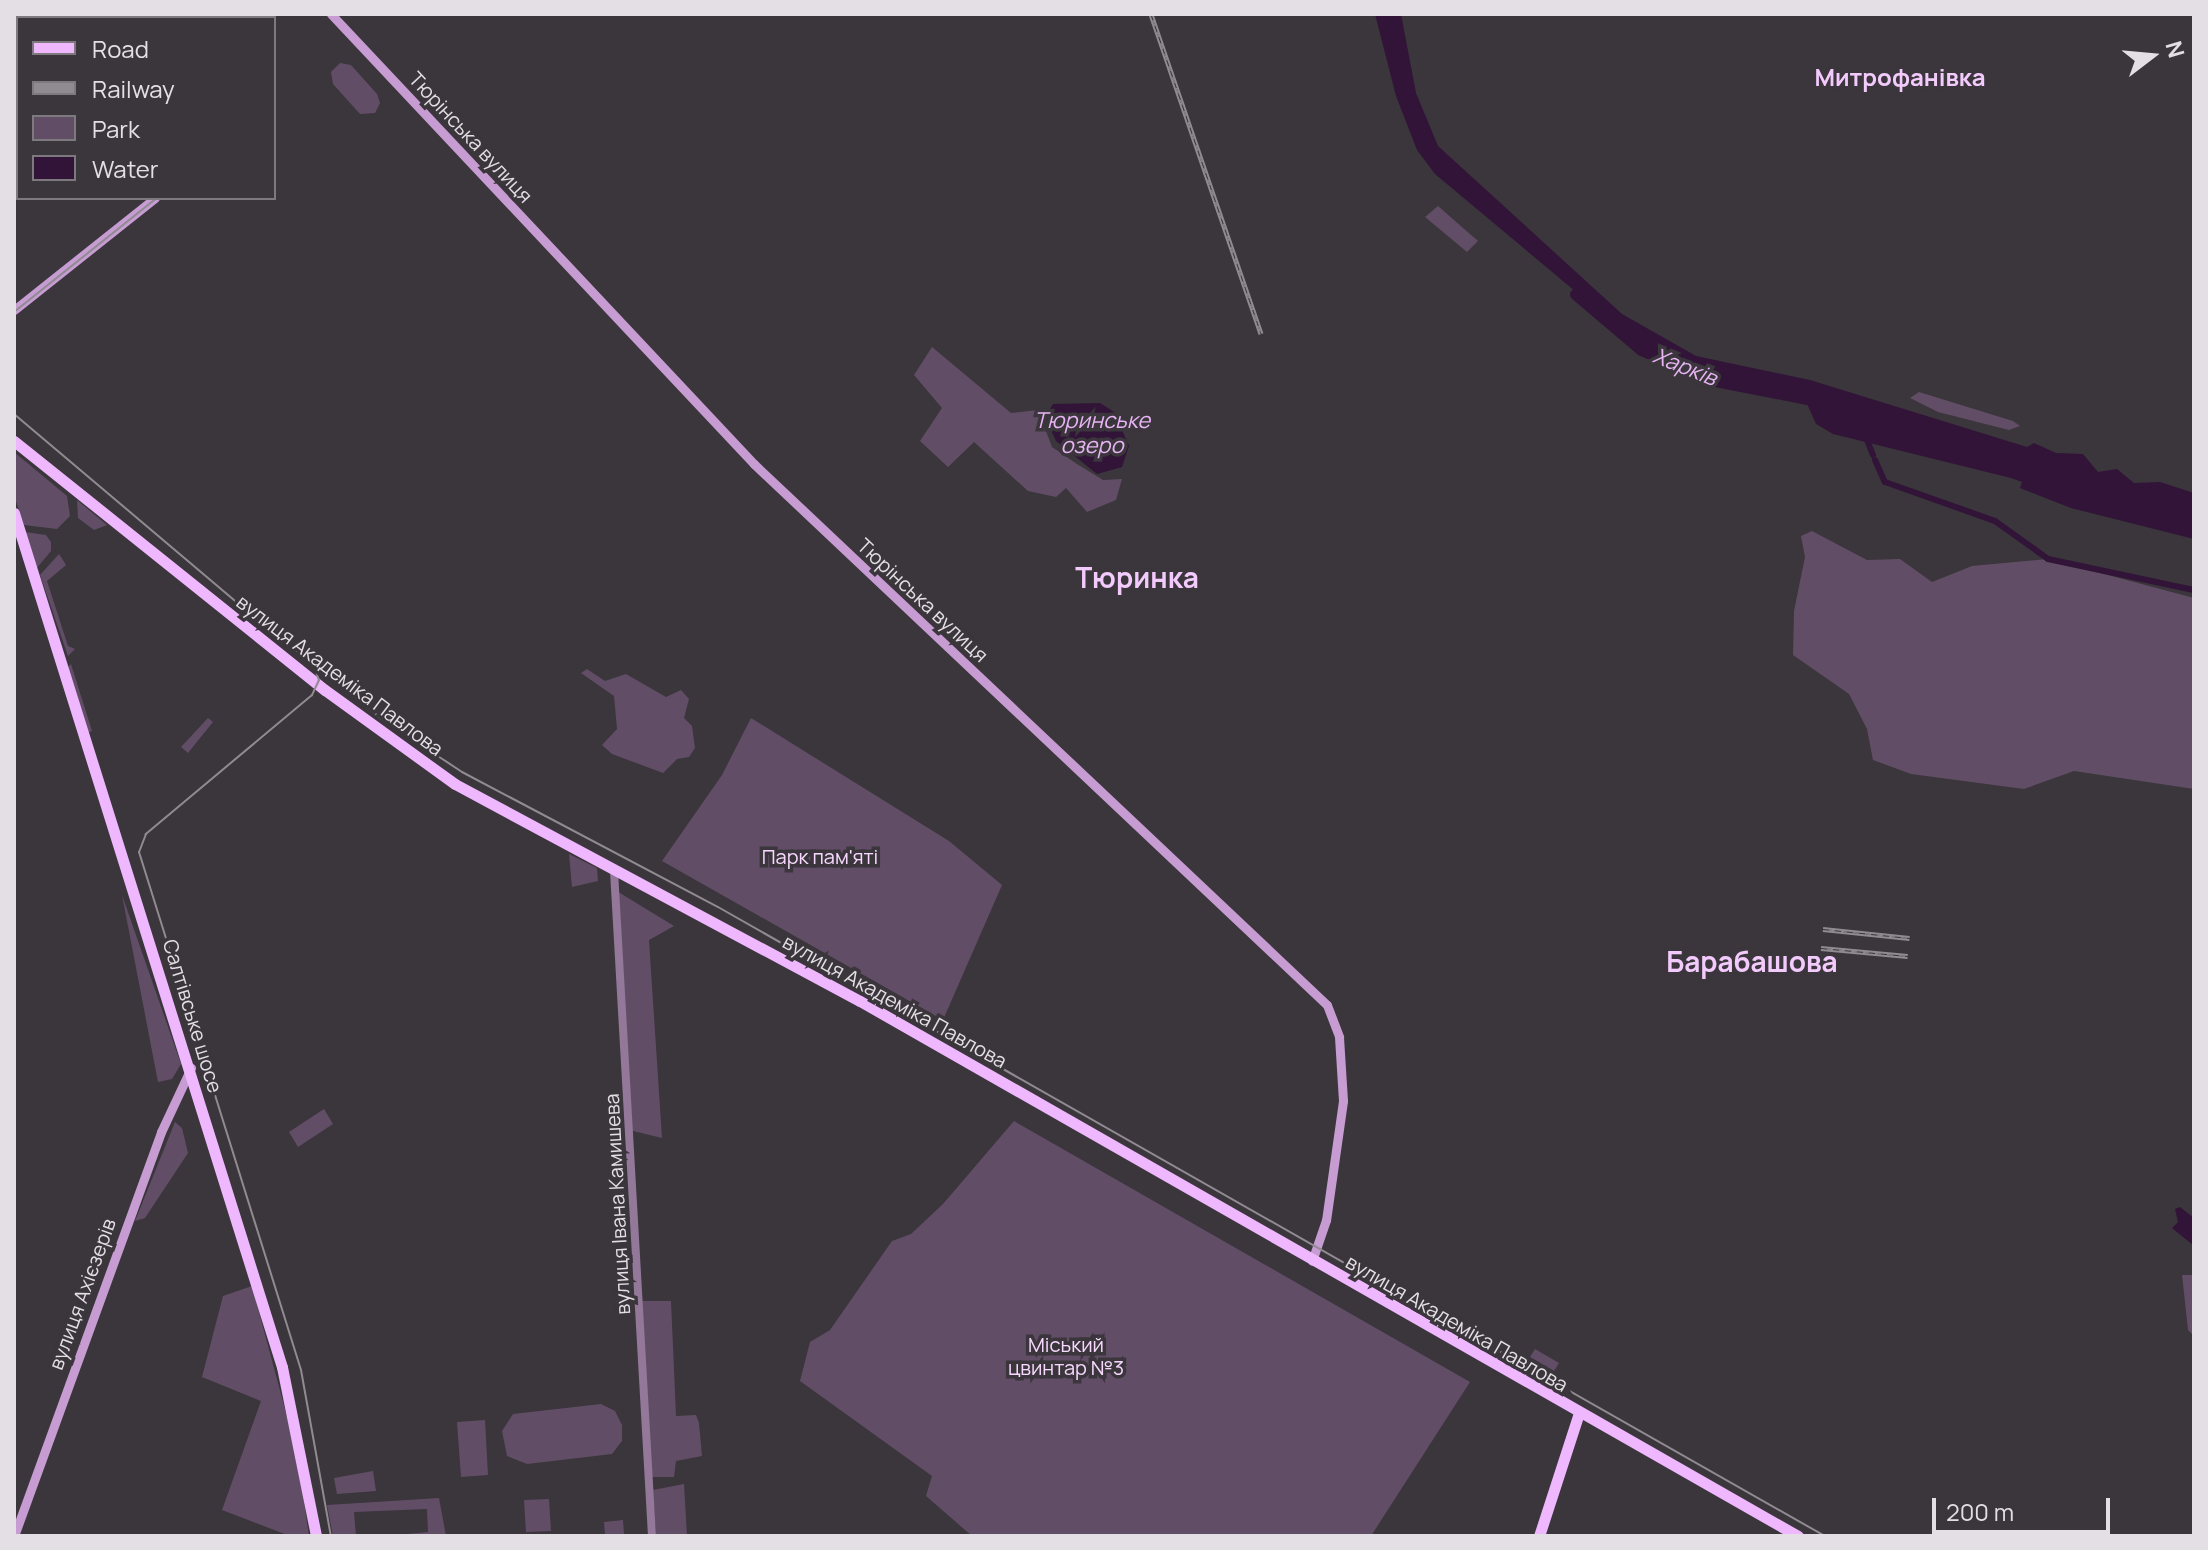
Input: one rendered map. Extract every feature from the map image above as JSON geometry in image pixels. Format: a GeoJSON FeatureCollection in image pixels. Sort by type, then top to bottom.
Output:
{"type":"FeatureCollection","features":[{"type":"Feature","properties":{"kind":"main road","name":"Тюрінська вулиця"},"geometry":{"type":"LineString","coordinates":[[331,14],[754,464],[1322,999],[1337,1027],[1343,1101],[1326,1220],[1312,1261]]}},
{"type":"Feature","properties":{"kind":"main road"},"geometry":{"type":"LineString","coordinates":[[14,310],[152,200]]}},
{"type":"Feature","properties":{"kind":"main road","name":"вулиця Академіка Павлова"},"geometry":{"type":"LineString","coordinates":[[14,441],[417,759],[614,871],[834,987],[1798,1536]]}},
{"type":"Feature","properties":{"kind":"main road","name":"Салтівське шосе"},"geometry":{"type":"LineString","coordinates":[[14,513],[191,1067],[282,1367],[316,1536]]}},
{"type":"Feature","properties":{"kind":"main road","name":"вулиця Ахієзерів"},"geometry":{"type":"LineString","coordinates":[[14,1536],[161,1132],[191,1067]]}},
{"type":"Feature","properties":{"kind":"main road"},"geometry":{"type":"LineString","coordinates":[[1539,1536],[1579,1413]]}},
{"type":"Feature","properties":{"kind":"street","name":"вулиця Івана Камишева"},"geometry":{"type":"LineString","coordinates":[[614,871],[652,1536]]}},
{"type":"Feature","properties":{"kind":"green space"},"geometry":{"type":"Polygon","coordinates":[[[340,63],[351,65],[377,94],[380,103],[375,113],[360,114],[333,84],[331,72],[340,63]]]}},
{"type":"Feature","properties":{"kind":"green space"},"geometry":{"type":"Polygon","coordinates":[[[1438,206],[1478,241],[1467,252],[1425,217],[1438,206]]]}},
{"type":"Feature","properties":{"kind":"green space"},"geometry":{"type":"Polygon","coordinates":[[[932,347],[1011,413],[1038,410],[1052,447],[1103,480],[1122,479],[1116,500],[1087,512],[1066,488],[1056,497],[1028,491],[974,442],[948,467],[920,441],[942,408],[914,375],[932,347]]]}},
{"type":"Feature","properties":{"kind":"green space"},"geometry":{"type":"Polygon","coordinates":[[[1919,392],[2013,421],[2020,426],[2009,430],[1938,412],[1910,398],[1919,392]]]}},
{"type":"Feature","properties":{"kind":"green space"},"geometry":{"type":"Polygon","coordinates":[[[14,452],[67,496],[70,516],[57,529],[24,525],[14,495],[14,452]]]}},
{"type":"Feature","properties":{"kind":"green space"},"geometry":{"type":"Polygon","coordinates":[[[77,500],[107,525],[94,530],[78,518],[77,500]]]}},
{"type":"Feature","properties":{"kind":"green space"},"geometry":{"type":"Polygon","coordinates":[[[1812,531],[1867,560],[1900,559],[1932,582],[1972,566],[2048,559],[2194,598],[2194,789],[2074,771],[2024,789],[1911,774],[1873,760],[1867,729],[1849,694],[1793,655],[1794,611],[1805,557],[1801,536],[1812,531]]]}},
{"type":"Feature","properties":{"kind":"green space"},"geometry":{"type":"Polygon","coordinates":[[[25,532],[46,535],[51,542],[51,551],[36,569],[25,532]]]}},
{"type":"Feature","properties":{"kind":"green space"},"geometry":{"type":"Polygon","coordinates":[[[59,554],[66,565],[47,581],[68,646],[75,649],[68,656],[40,575],[59,554]]]}},
{"type":"Feature","properties":{"kind":"green space"},"geometry":{"type":"Polygon","coordinates":[[[71,664],[92,731],[87,733],[67,668],[71,664]]]}},
{"type":"Feature","properties":{"kind":"green space"},"geometry":{"type":"Polygon","coordinates":[[[587,669],[605,681],[626,674],[666,697],[681,690],[689,699],[684,718],[692,726],[695,748],[689,757],[677,759],[663,773],[612,754],[602,745],[617,729],[614,696],[581,673],[587,669]]]}},
{"type":"Feature","properties":{"kind":"green space"},"geometry":{"type":"Polygon","coordinates":[[[208,718],[213,722],[188,753],[181,747],[208,718]]]}},
{"type":"Feature","properties":{"kind":"green space","name":"Парк пам'яті"},"geometry":{"type":"Polygon","coordinates":[[[751,718],[949,841],[1002,885],[943,1020],[662,861],[722,775],[751,718]]]}},
{"type":"Feature","properties":{"kind":"green space"},"geometry":{"type":"Polygon","coordinates":[[[569,854],[597,868],[598,881],[572,887],[569,854]]]}},
{"type":"Feature","properties":{"kind":"green space"},"geometry":{"type":"Polygon","coordinates":[[[615,890],[674,926],[649,940],[662,1138],[629,1130],[615,890]]]}},
{"type":"Feature","properties":{"kind":"green space"},"geometry":{"type":"Polygon","coordinates":[[[122,895],[181,1064],[172,1079],[158,1082],[122,895]]]}},
{"type":"Feature","properties":{"kind":"green space"},"geometry":{"type":"Polygon","coordinates":[[[324,1109],[333,1124],[298,1147],[289,1132],[324,1109]]]}},
{"type":"Feature","properties":{"kind":"green space","name":"Міський цвинтар №3"},"geometry":{"type":"Polygon","coordinates":[[[1014,1121],[1470,1382],[1371,1536],[972,1536],[926,1496],[932,1476],[800,1381],[810,1342],[830,1330],[892,1241],[911,1234],[943,1204],[1014,1121]]]}},
{"type":"Feature","properties":{"kind":"green space"},"geometry":{"type":"Polygon","coordinates":[[[175,1122],[182,1128],[188,1153],[145,1218],[135,1221],[175,1122]]]}},
{"type":"Feature","properties":{"kind":"green space"},"geometry":{"type":"Polygon","coordinates":[[[2182,1275],[2194,1275],[2194,1336],[2188,1330],[2182,1275]]]}},
{"type":"Feature","properties":{"kind":"green space"},"geometry":{"type":"Polygon","coordinates":[[[252,1286],[297,1454],[309,1536],[290,1536],[222,1510],[261,1401],[202,1377],[223,1296],[252,1286]]]}},
{"type":"Feature","properties":{"kind":"green space"},"geometry":{"type":"Polygon","coordinates":[[[639,1301],[671,1301],[676,1416],[696,1415],[699,1423],[702,1456],[676,1461],[674,1477],[648,1477],[639,1301]]]}},
{"type":"Feature","properties":{"kind":"green space"},"geometry":{"type":"Polygon","coordinates":[[[1535,1349],[1559,1363],[1554,1371],[1530,1357],[1535,1349]]]}},
{"type":"Feature","properties":{"kind":"green space"},"geometry":{"type":"Polygon","coordinates":[[[601,1404],[615,1411],[622,1425],[622,1441],[612,1454],[527,1464],[507,1456],[502,1431],[513,1414],[601,1404]]]}},
{"type":"Feature","properties":{"kind":"green space"},"geometry":{"type":"Polygon","coordinates":[[[485,1420],[488,1475],[461,1477],[457,1422],[485,1420]]]}},
{"type":"Feature","properties":{"kind":"green space"},"geometry":{"type":"Polygon","coordinates":[[[373,1471],[376,1491],[337,1494],[334,1478],[373,1471]]]}},
{"type":"Feature","properties":{"kind":"green space"},"geometry":{"type":"Polygon","coordinates":[[[684,1484],[687,1536],[656,1536],[653,1490],[684,1484]]]}},
{"type":"Feature","properties":{"kind":"green space"},"geometry":{"type":"Polygon","coordinates":[[[439,1498],[446,1536],[388,1536],[428,1532],[427,1509],[354,1512],[356,1536],[333,1536],[327,1505],[439,1498]]]}},
{"type":"Feature","properties":{"kind":"green space"},"geometry":{"type":"Polygon","coordinates":[[[549,1499],[551,1531],[526,1532],[524,1500],[549,1499]]]}},
{"type":"Feature","properties":{"kind":"green space"},"geometry":{"type":"Polygon","coordinates":[[[623,1520],[624,1534],[644,1535],[605,1536],[604,1522],[623,1520]]]}},
{"type":"Feature","properties":{"kind":"water"},"geometry":{"type":"Polygon","coordinates":[[[1375,14],[1401,14],[1416,93],[1438,146],[1622,314],[1696,356],[1810,380],[2027,447],[2034,443],[2056,453],[2083,454],[2098,472],[2117,469],[2134,483],[2160,482],[2194,493],[2194,539],[2071,508],[2020,488],[2022,482],[2011,478],[1833,434],[1816,424],[1804,397],[1794,392],[1753,390],[1649,353],[1435,174],[1417,150],[1396,96],[1375,14]]]}},
{"type":"Feature","properties":{"kind":"water","name":"Тюринське озеро"},"geometry":{"type":"Polygon","coordinates":[[[1100,403],[1114,412],[1129,446],[1122,467],[1097,474],[1056,441],[1045,417],[1053,404],[1100,403]]]}},
{"type":"Feature","properties":{"kind":"water"},"geometry":{"type":"Polygon","coordinates":[[[2180,1207],[2194,1218],[2194,1246],[2172,1228],[2178,1222],[2175,1209],[2180,1207]]]}},
{"type":"Feature","properties":{"kind":"waterway","name":"Харків"},"geometry":{"type":"LineString","coordinates":[[1575,294],[1641,350],[1710,380],[1817,401]]}},
{"type":"Feature","properties":{"kind":"waterway"},"geometry":{"type":"LineString","coordinates":[[1867,440],[1873,455]]}},
{"type":"Feature","properties":{"kind":"waterway"},"geometry":{"type":"LineString","coordinates":[[1875,460],[1885,482],[1995,521],[2048,559],[2194,590]]}},
{"type":"Feature","properties":{"kind":"tram line"},"geometry":{"type":"LineString","coordinates":[[14,312],[154,200]]}},
{"type":"Feature","properties":{"kind":"tram line"},"geometry":{"type":"LineString","coordinates":[[14,414],[248,612],[382,719],[462,772],[718,907],[1825,1536]]}},
{"type":"Feature","properties":{"kind":"tram line"},"geometry":{"type":"LineString","coordinates":[[313,663],[319,680],[312,695],[146,834],[139,852],[301,1370],[331,1536]]}},
{"type":"Feature","properties":{"kind":"railway"},"geometry":{"type":"LineString","coordinates":[[1151,14],[1261,334]]}},
{"type":"Feature","properties":{"kind":"railway"},"geometry":{"type":"LineString","coordinates":[[1823,929],[1910,938]]}},
{"type":"Feature","properties":{"kind":"railway"},"geometry":{"type":"LineString","coordinates":[[1821,948],[1908,956]]}},
{"type":"Feature","properties":{"kind":"district","name":"Митрофанівка"},"geometry":{"type":"Point","coordinates":[1900,77]}},
{"type":"Feature","properties":{"kind":"district","name":"Тюринка"},"geometry":{"type":"Point","coordinates":[1137,577]}},
{"type":"Feature","properties":{"kind":"district","name":"Барабашова"},"geometry":{"type":"Point","coordinates":[1752,961]}}]}
